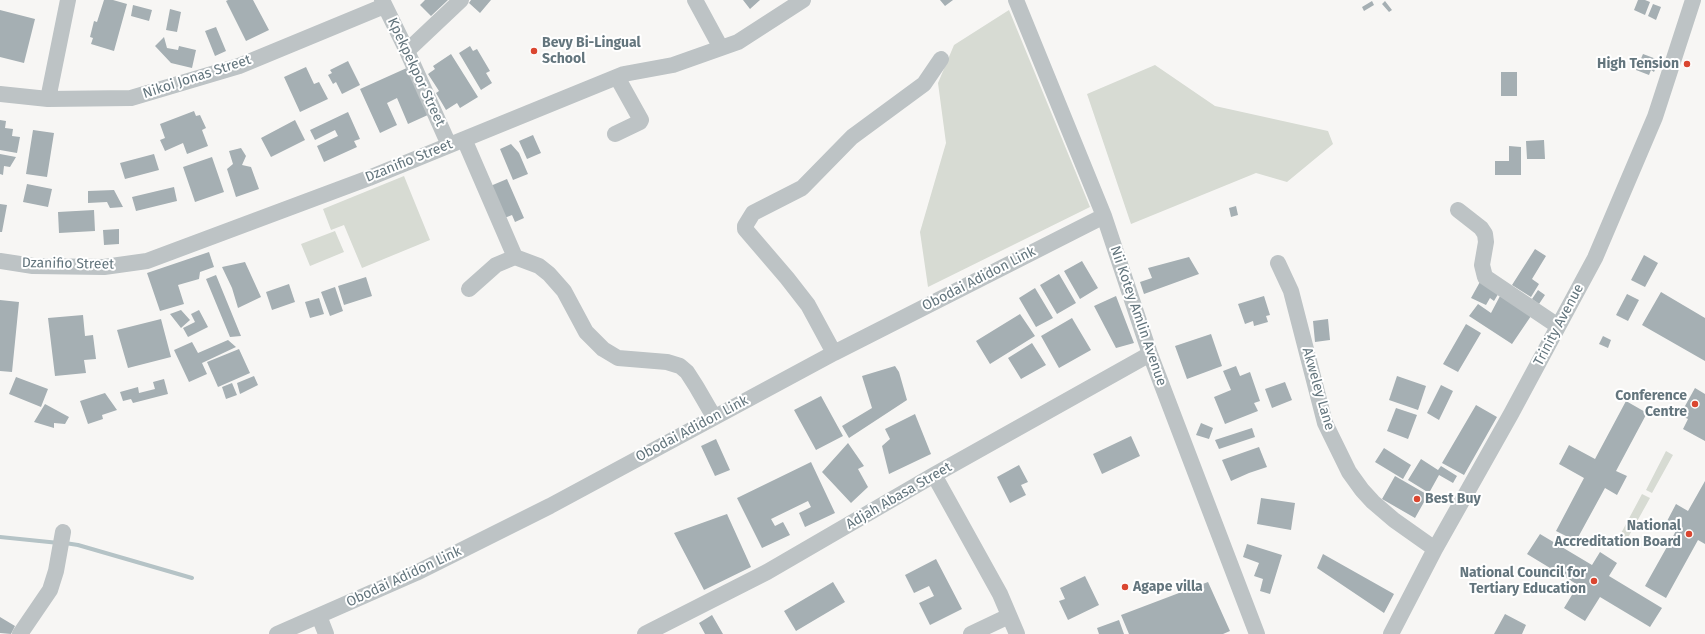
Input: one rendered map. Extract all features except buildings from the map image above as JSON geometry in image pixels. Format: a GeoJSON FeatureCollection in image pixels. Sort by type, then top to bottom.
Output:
{"type":"FeatureCollection","features":[{"type":"Feature","properties":{"kind":"street"},"geometry":{"type":"LineString","coordinates":[[48,98],[68,0]]}},
{"type":"Feature","properties":{"kind":"street"},"geometry":{"type":"LineString","coordinates":[[407,51],[461,0]]}},
{"type":"Feature","properties":{"kind":"street"},"geometry":{"type":"LineString","coordinates":[[695,0],[721,48]]}},
{"type":"Feature","properties":{"kind":"street","name":"Dzanifio Street"},"geometry":{"type":"LineString","coordinates":[[0,261],[33,266],[104,267],[147,261],[369,178],[618,77],[673,65],[738,42],[803,0]]}},
{"type":"Feature","properties":{"kind":"street","name":"Nii Kotey Amlin Avenue"},"geometry":{"type":"LineString","coordinates":[[1016,0],[1104,216],[1150,354],[1257,634]]}},
{"type":"Feature","properties":{"kind":"street","name":"Trinity Avenue"},"geometry":{"type":"LineString","coordinates":[[1391,634],[1435,549],[1595,258],[1655,117],[1693,0]]}},
{"type":"Feature","properties":{"kind":"street","name":"Nikoi Jonas Street"},"geometry":{"type":"LineString","coordinates":[[0,94],[48,98],[131,98],[239,66],[383,3]]}},
{"type":"Feature","properties":{"kind":"street","name":"Kpekpekpor Street"},"geometry":{"type":"LineString","coordinates":[[383,3],[407,51],[449,145]]}},
{"type":"Feature","properties":{"kind":"street"},"geometry":{"type":"LineString","coordinates":[[834,353],[808,305],[745,229],[746,226],[752,213],[802,188],[852,137],[924,84],[941,59]]}},
{"type":"Feature","properties":{"kind":"street"},"geometry":{"type":"LineString","coordinates":[[615,134],[640,122],[641,120],[618,77]]}},
{"type":"Feature","properties":{"kind":"street"},"geometry":{"type":"LineString","coordinates":[[464,139],[515,257]]}},
{"type":"Feature","properties":{"kind":"street"},"geometry":{"type":"LineString","coordinates":[[1458,210],[1481,228],[1485,234],[1486,242],[1482,270],[1485,277],[1558,326]]}},
{"type":"Feature","properties":{"kind":"street","name":"Obodai Adidon Link"},"geometry":{"type":"LineString","coordinates":[[277,634],[416,573],[550,506],[834,353],[1104,216]]}},
{"type":"Feature","properties":{"kind":"street"},"geometry":{"type":"LineString","coordinates":[[469,288],[496,265],[515,257],[539,266],[549,274],[564,291],[586,332],[603,349],[618,358],[667,362],[680,366],[687,372],[714,417]]}},
{"type":"Feature","properties":{"kind":"street","name":"Akweley Lane"},"geometry":{"type":"LineString","coordinates":[[1278,263],[1290,290],[1325,423],[1349,472],[1373,502],[1394,520],[1435,549]]}},
{"type":"Feature","properties":{"kind":"street","name":"Adjah Abasa Street"},"geometry":{"type":"LineString","coordinates":[[645,634],[767,572],[934,475],[1150,354]]}},
{"type":"Feature","properties":{"kind":"street"},"geometry":{"type":"LineString","coordinates":[[934,475],[1000,594],[1017,634]]}},
{"type":"Feature","properties":{"kind":"street"},"geometry":{"type":"LineString","coordinates":[[20,634],[50,590],[56,571],[62,535]]}},
{"type":"Feature","properties":{"kind":"street"},"geometry":{"type":"LineString","coordinates":[[319,616],[326,634]]}},
{"type":"Feature","properties":{"kind":"street"},"geometry":{"type":"LineString","coordinates":[[971,634],[1010,616]]}},
{"type":"Feature","properties":{"kind":"shaded area"},"geometry":{"type":"Polygon","coordinates":[[[1009,10],[1090,207],[928,287],[920,232],[946,143],[938,83],[954,45],[1009,10]]]}},
{"type":"Feature","properties":{"kind":"shaded area"},"geometry":{"type":"Polygon","coordinates":[[[1155,65],[1215,106],[1328,131],[1333,144],[1287,182],[1256,173],[1131,224],[1087,94],[1155,65]]]}},
{"type":"Feature","properties":{"kind":"shaded area"},"geometry":{"type":"Polygon","coordinates":[[[404,176],[430,240],[362,268],[344,225],[331,230],[323,209],[404,176]]]}},
{"type":"Feature","properties":{"kind":"shaded area"},"geometry":{"type":"Polygon","coordinates":[[[335,231],[344,252],[310,266],[301,244],[335,231]]]}},
{"type":"Feature","properties":{"kind":"shaded area"},"geometry":{"type":"Polygon","coordinates":[[[1666,451],[1673,455],[1652,493],[1646,490],[1666,451]]]}},
{"type":"Feature","properties":{"kind":"shaded area"},"geometry":{"type":"Polygon","coordinates":[[[1642,494],[1650,498],[1625,543],[1618,539],[1642,494]]]}},
{"type":"Feature","properties":{"kind":"waterway"},"geometry":{"type":"LineString","coordinates":[[0,537],[59,543]]}},
{"type":"Feature","properties":{"kind":"waterway"},"geometry":{"type":"LineString","coordinates":[[65,543],[78,545],[192,578]]}},
{"type":"Feature","properties":{"kind":"place","name":"Bevy Bi-Lingual School"},"geometry":{"type":"Point","coordinates":[534,51]}},
{"type":"Feature","properties":{"kind":"place","name":"High Tension"},"geometry":{"type":"Point","coordinates":[1687,64]}},
{"type":"Feature","properties":{"kind":"place","name":"Conference Centre"},"geometry":{"type":"Point","coordinates":[1695,404]}},
{"type":"Feature","properties":{"kind":"place","name":"Best Buy"},"geometry":{"type":"Point","coordinates":[1417,499]}},
{"type":"Feature","properties":{"kind":"place","name":"National Accreditation Board"},"geometry":{"type":"Point","coordinates":[1689,534]}},
{"type":"Feature","properties":{"kind":"place","name":"National Council for Tertiary Education"},"geometry":{"type":"Point","coordinates":[1594,581]}},
{"type":"Feature","properties":{"kind":"place","name":"Agape villa"},"geometry":{"type":"Point","coordinates":[1125,587]}}]}
